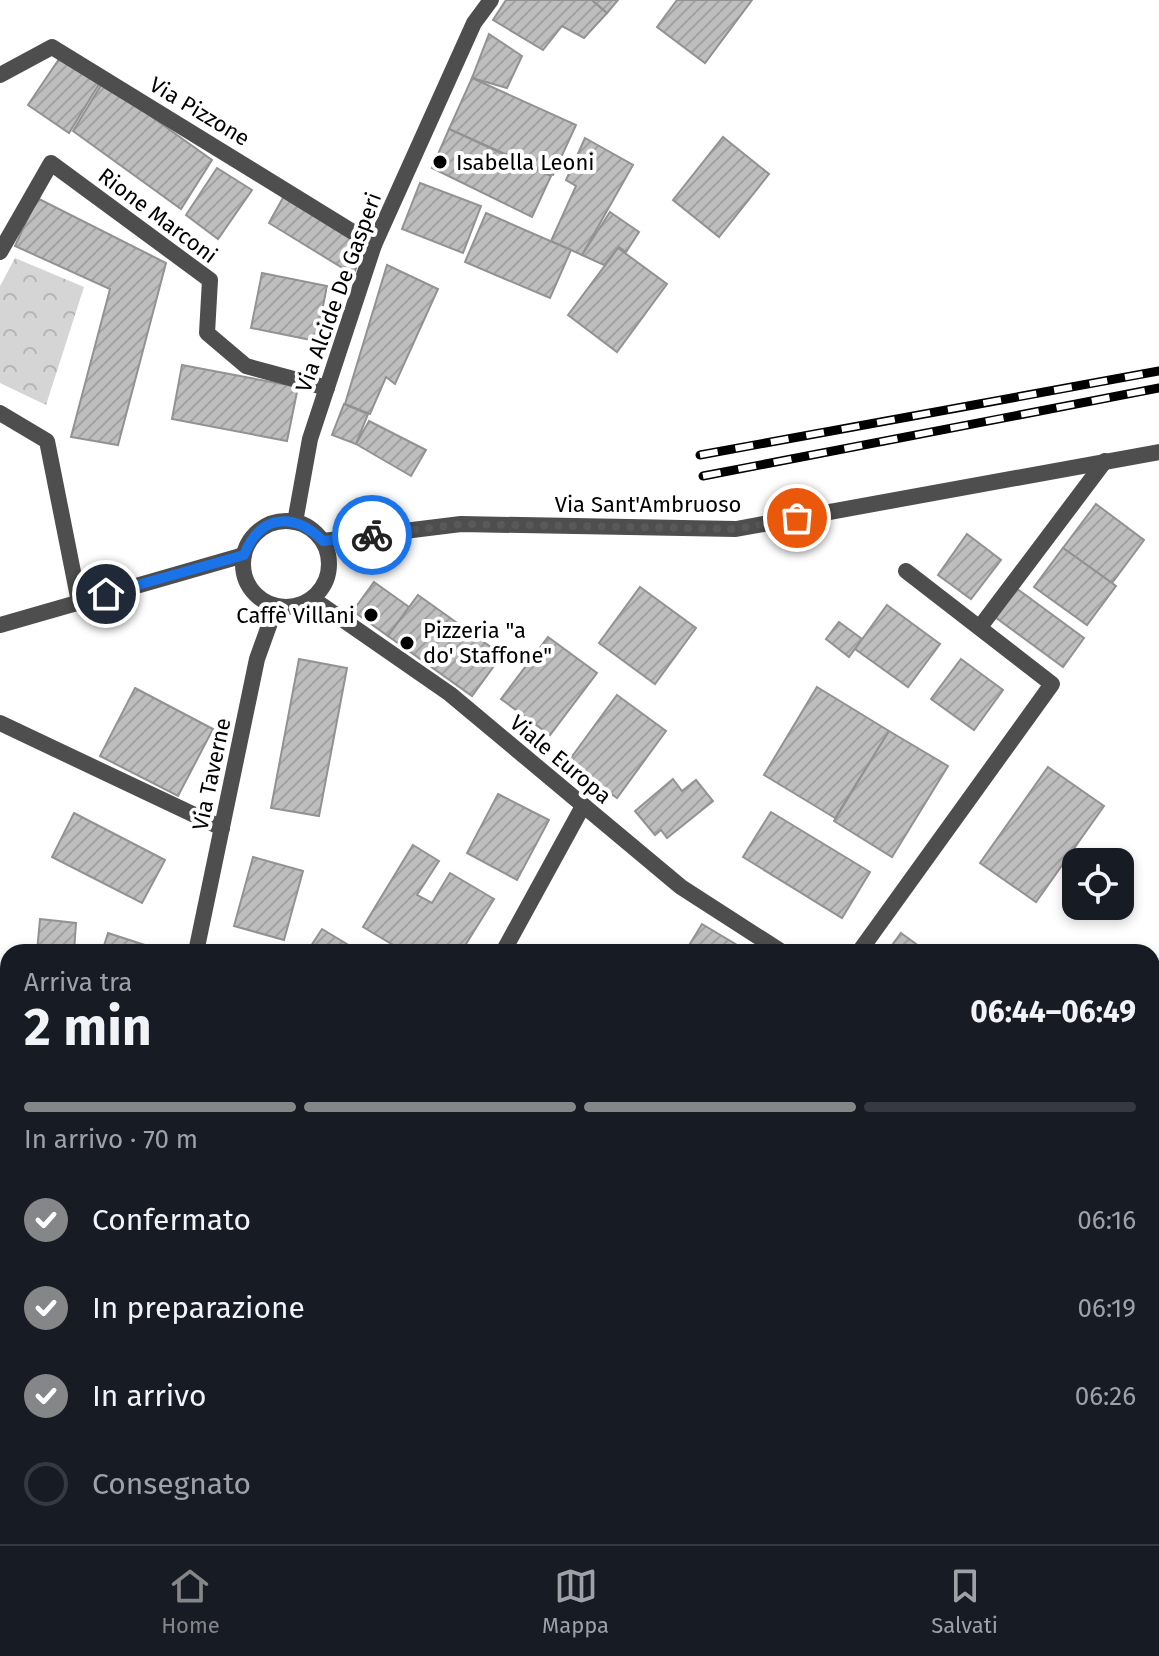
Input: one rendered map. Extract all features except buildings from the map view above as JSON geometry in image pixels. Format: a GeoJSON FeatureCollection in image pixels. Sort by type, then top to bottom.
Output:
{"type":"FeatureCollection","features":[{"type":"Feature","properties":{"kind":"street","name":"Via Alcide De Gasperi"},"geometry":{"type":"LineString","coordinates":[[295,522],[310,439],[374,245],[474,23],[491,0]]}},
{"type":"Feature","properties":{"kind":"street","name":"Via Pizzone"},"geometry":{"type":"LineString","coordinates":[[0,75],[52,47],[374,245]]}},
{"type":"Feature","properties":{"kind":"street","name":"Rione Marconi"},"geometry":{"type":"LineString","coordinates":[[0,252],[51,163],[210,280],[207,333],[246,366],[327,388]]}},
{"type":"Feature","properties":{"kind":"street"},"geometry":{"type":"LineString","coordinates":[[0,413],[47,441],[79,602]]}},
{"type":"Feature","properties":{"kind":"street","name":"Via Sant'Ambruoso"},"geometry":{"type":"LineString","coordinates":[[323,541],[461,524],[736,529],[1159,452]]}},
{"type":"Feature","properties":{"kind":"street"},"geometry":{"type":"LineString","coordinates":[[980,627],[1105,461]]}},
{"type":"Feature","properties":{"kind":"street"},"geometry":{"type":"LineString","coordinates":[[295,522],[309,527],[323,541],[330,566],[326,581],[313,599],[293,607],[276,606],[261,600],[250,589],[244,575],[244,555],[250,540],[260,529],[273,523],[295,522]]}},
{"type":"Feature","properties":{"kind":"street"},"geometry":{"type":"LineString","coordinates":[[0,625],[244,555]]}},
{"type":"Feature","properties":{"kind":"street"},"geometry":{"type":"LineString","coordinates":[[865,944],[1052,684],[906,571]]}},
{"type":"Feature","properties":{"kind":"street","name":"Viale Europa"},"geometry":{"type":"LineString","coordinates":[[313,599],[450,694],[681,887],[770,944]]}},
{"type":"Feature","properties":{"kind":"street","name":"Via Taverne"},"geometry":{"type":"LineString","coordinates":[[198,944],[257,659],[276,606]]}},
{"type":"Feature","properties":{"kind":"street"},"geometry":{"type":"LineString","coordinates":[[0,723],[222,828]]}},
{"type":"Feature","properties":{"kind":"street"},"geometry":{"type":"LineString","coordinates":[[507,944],[583,806]]}},
{"type":"Feature","properties":{"kind":"green space"},"geometry":{"type":"Polygon","coordinates":[[[15,258],[84,287],[46,405],[0,383],[0,286],[15,258]]]}},
{"type":"Feature","properties":{"kind":"railway"},"geometry":{"type":"LineString","coordinates":[[700,455],[1159,371]]}},
{"type":"Feature","properties":{"kind":"railway"},"geometry":{"type":"LineString","coordinates":[[703,476],[1159,388]]}},
{"type":"Feature","properties":{"kind":"way so far"},"geometry":{"type":"LineString","coordinates":[[372,535],[461,524],[736,529],[797,518]]}},
{"type":"Feature","properties":{"kind":"place","name":"Isabella Leoni"},"geometry":{"type":"Point","coordinates":[440,162]}},
{"type":"Feature","properties":{"kind":"place","name":"Caffè Villani"},"geometry":{"type":"Point","coordinates":[371,615]}},
{"type":"Feature","properties":{"kind":"place","name":"Pizzeria \"a do' Staffone\""},"geometry":{"type":"Point","coordinates":[407,643]}},
{"type":"Feature","properties":{"kind":"route"},"geometry":{"type":"LineString","coordinates":[[106,594],[244,555],[250,540],[260,529],[273,523],[296,522],[309,527],[323,541],[372,535]]}}]}
